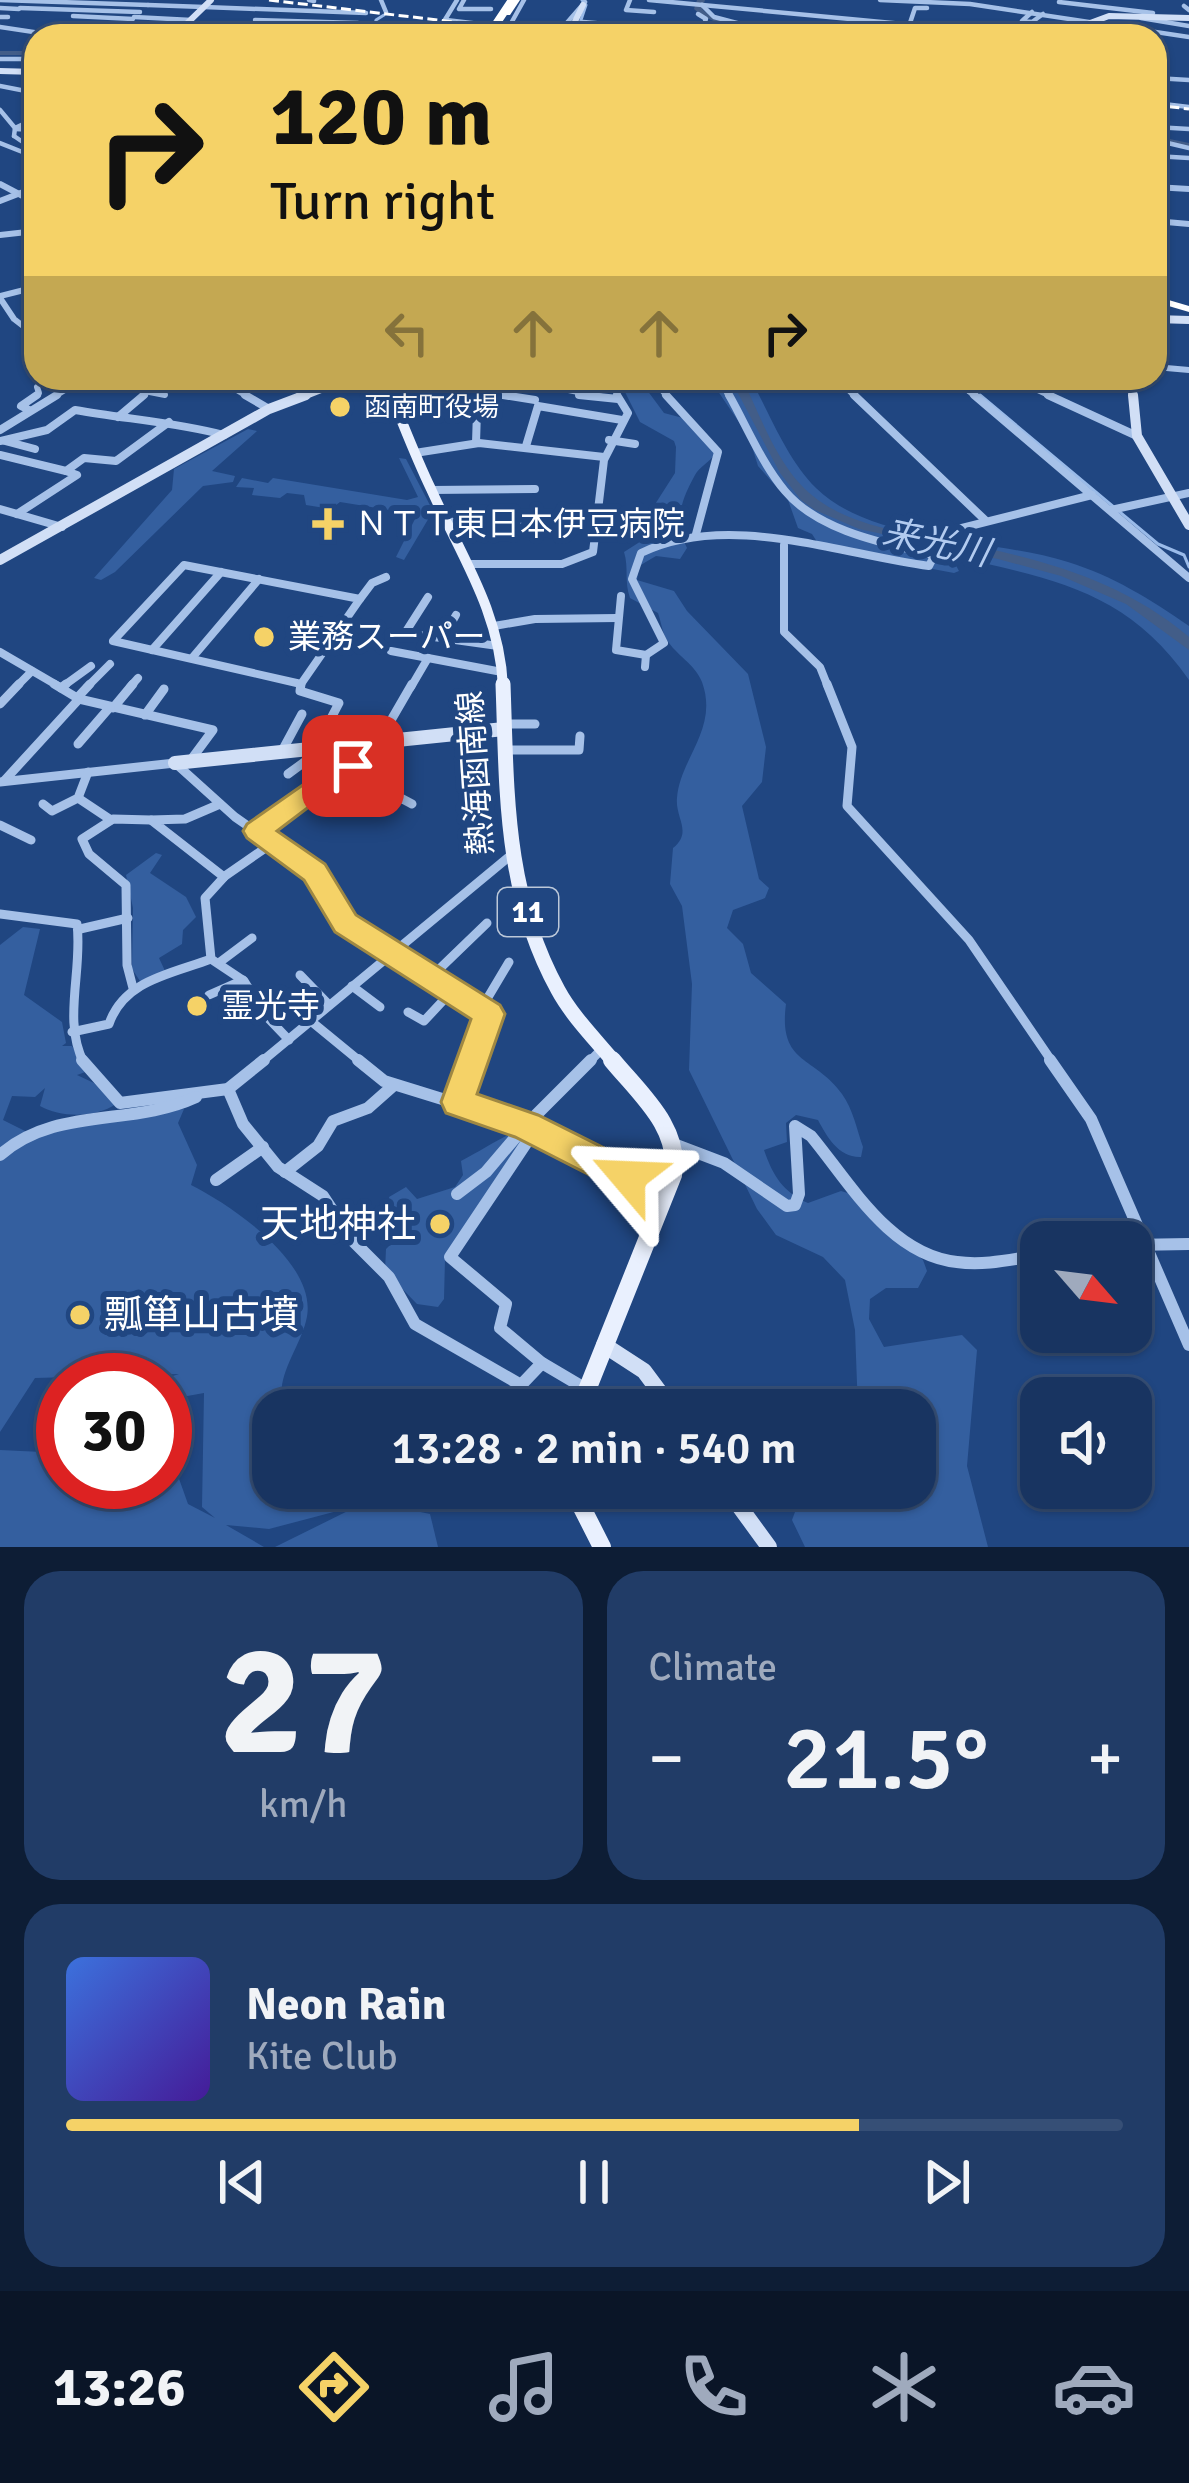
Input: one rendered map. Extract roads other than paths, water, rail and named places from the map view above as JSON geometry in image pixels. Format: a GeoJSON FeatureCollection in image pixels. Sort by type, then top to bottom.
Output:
{"type":"FeatureCollection","features":[{"type":"Feature","properties":{"kind":"highway"},"geometry":{"type":"LineString","coordinates":[[488,24],[493,11],[512,0]]}},
{"type":"Feature","properties":{"kind":"highway"},"geometry":{"type":"LineString","coordinates":[[494,24],[508,14],[512,0]]}},
{"type":"Feature","properties":{"kind":"highway"},"geometry":{"type":"LineString","coordinates":[[490,24],[512,0]]}},
{"type":"Feature","properties":{"kind":"main road"},"geometry":{"type":"LineString","coordinates":[[186,24],[211,0]]}},
{"type":"Feature","properties":{"kind":"main road"},"geometry":{"type":"LineString","coordinates":[[1084,24],[1126,15],[1188,15]]}},
{"type":"Feature","properties":{"kind":"main road"},"geometry":{"type":"LineString","coordinates":[[0,560],[268,409],[315,390]]}},
{"type":"Feature","properties":{"kind":"main road","name":"熱海函南線"},"geometry":{"type":"LineString","coordinates":[[389,390],[431,490],[471,564],[494,626],[502,672],[511,856],[559,993],[662,1119],[674,1144]]}},
{"type":"Feature","properties":{"kind":"main road"},"geometry":{"type":"LineString","coordinates":[[1133,390],[1137,436],[1189,525]]}},
{"type":"Feature","properties":{"kind":"main road"},"geometry":{"type":"LineString","coordinates":[[175,763],[504,726]]}},
{"type":"Feature","properties":{"kind":"main road"},"geometry":{"type":"LineString","coordinates":[[586,1389],[665,1194],[676,1157],[674,1144]]}},
{"type":"Feature","properties":{"kind":"main road"},"geometry":{"type":"LineString","coordinates":[[604,1345],[644,1371],[657,1389]]}},
{"type":"Feature","properties":{"kind":"main road"},"geometry":{"type":"LineString","coordinates":[[583,1509],[602,1547]]}},
{"type":"Feature","properties":{"kind":"main road"},"geometry":{"type":"LineString","coordinates":[[742,1509],[770,1547]]}},
{"type":"Feature","properties":{"kind":"street"},"geometry":{"type":"LineString","coordinates":[[126,24],[154,0]]}},
{"type":"Feature","properties":{"kind":"street"},"geometry":{"type":"LineString","coordinates":[[172,8],[182,0]]}},
{"type":"Feature","properties":{"kind":"street"},"geometry":{"type":"LineString","coordinates":[[381,0],[386,12]]}},
{"type":"Feature","properties":{"kind":"street"},"geometry":{"type":"LineString","coordinates":[[461,0],[459,9],[493,11]]}},
{"type":"Feature","properties":{"kind":"street"},"geometry":{"type":"LineString","coordinates":[[443,24],[461,0]]}},
{"type":"Feature","properties":{"kind":"street"},"geometry":{"type":"LineString","coordinates":[[489,0],[486,7],[493,11]]}},
{"type":"Feature","properties":{"kind":"street"},"geometry":{"type":"LineString","coordinates":[[618,24],[630,0]]}},
{"type":"Feature","properties":{"kind":"street"},"geometry":{"type":"LineString","coordinates":[[649,0],[786,20],[882,24]]}},
{"type":"Feature","properties":{"kind":"street"},"geometry":{"type":"LineString","coordinates":[[880,0],[939,3]]}},
{"type":"Feature","properties":{"kind":"street"},"geometry":{"type":"LineString","coordinates":[[64,24],[91,2]]}},
{"type":"Feature","properties":{"kind":"street"},"geometry":{"type":"LineString","coordinates":[[1,5],[91,2],[366,13]]}},
{"type":"Feature","properties":{"kind":"street"},"geometry":{"type":"LineString","coordinates":[[565,24],[585,2]]}},
{"type":"Feature","properties":{"kind":"street"},"geometry":{"type":"LineString","coordinates":[[582,24],[585,2]]}},
{"type":"Feature","properties":{"kind":"street"},"geometry":{"type":"LineString","coordinates":[[916,6],[962,2],[1032,12],[1052,22]]}},
{"type":"Feature","properties":{"kind":"street"},"geometry":{"type":"LineString","coordinates":[[1059,2],[1154,15]]}},
{"type":"Feature","properties":{"kind":"street"},"geometry":{"type":"LineString","coordinates":[[694,4],[706,19],[704,24]]}},
{"type":"Feature","properties":{"kind":"street"},"geometry":{"type":"LineString","coordinates":[[1138,4],[1154,15]]}},
{"type":"Feature","properties":{"kind":"street"},"geometry":{"type":"LineString","coordinates":[[1,5],[191,20]]}},
{"type":"Feature","properties":{"kind":"street"},"geometry":{"type":"LineString","coordinates":[[4,20],[24,5]]}},
{"type":"Feature","properties":{"kind":"street"},"geometry":{"type":"LineString","coordinates":[[702,5],[714,17],[738,24]]}},
{"type":"Feature","properties":{"kind":"street"},"geometry":{"type":"LineString","coordinates":[[976,24],[971,23],[979,5]]}},
{"type":"Feature","properties":{"kind":"street"},"geometry":{"type":"LineString","coordinates":[[916,6],[927,8]]}},
{"type":"Feature","properties":{"kind":"street"},"geometry":{"type":"LineString","coordinates":[[910,24],[916,6]]}},
{"type":"Feature","properties":{"kind":"street"},"geometry":{"type":"LineString","coordinates":[[252,24],[264,10]]}},
{"type":"Feature","properties":{"kind":"street"},"geometry":{"type":"LineString","coordinates":[[626,10],[654,12]]}},
{"type":"Feature","properties":{"kind":"street"},"geometry":{"type":"LineString","coordinates":[[1032,12],[1022,20],[1040,16],[1109,24]]}},
{"type":"Feature","properties":{"kind":"street"},"geometry":{"type":"LineString","coordinates":[[4,20],[29,15]]}},
{"type":"Feature","properties":{"kind":"street"},"geometry":{"type":"LineString","coordinates":[[1126,15],[1188,15]]}},
{"type":"Feature","properties":{"kind":"street"},"geometry":{"type":"LineString","coordinates":[[73,16],[136,16]]}},
{"type":"Feature","properties":{"kind":"street"},"geometry":{"type":"LineString","coordinates":[[569,18],[595,24]]}},
{"type":"Feature","properties":{"kind":"street"},"geometry":{"type":"LineString","coordinates":[[255,20],[358,23]]}},
{"type":"Feature","properties":{"kind":"street"},"geometry":{"type":"LineString","coordinates":[[264,24],[268,20]]}},
{"type":"Feature","properties":{"kind":"street"},"geometry":{"type":"LineString","coordinates":[[446,20],[462,24]]}},
{"type":"Feature","properties":{"kind":"street"},"geometry":{"type":"LineString","coordinates":[[784,24],[786,20]]}},
{"type":"Feature","properties":{"kind":"street"},"geometry":{"type":"LineString","coordinates":[[1170,88],[1167,78],[1189,80]]}},
{"type":"Feature","properties":{"kind":"street"},"geometry":{"type":"LineString","coordinates":[[0,110],[24,140]]}},
{"type":"Feature","properties":{"kind":"street"},"geometry":{"type":"LineString","coordinates":[[0,142],[24,125]]}},
{"type":"Feature","properties":{"kind":"street"},"geometry":{"type":"LineString","coordinates":[[15,131],[24,131]]}},
{"type":"Feature","properties":{"kind":"street"},"geometry":{"type":"LineString","coordinates":[[0,184],[24,197]]}},
{"type":"Feature","properties":{"kind":"street"},"geometry":{"type":"LineString","coordinates":[[0,201],[24,192]]}},
{"type":"Feature","properties":{"kind":"street"},"geometry":{"type":"LineString","coordinates":[[1,282],[14,292]]}},
{"type":"Feature","properties":{"kind":"street"},"geometry":{"type":"LineString","coordinates":[[24,290],[0,297],[24,327]]}},
{"type":"Feature","properties":{"kind":"street"},"geometry":{"type":"LineString","coordinates":[[18,322],[24,320]]}},
{"type":"Feature","properties":{"kind":"street"},"geometry":{"type":"LineString","coordinates":[[29,410],[21,406],[41,390]]}},
{"type":"Feature","properties":{"kind":"street"},"geometry":{"type":"LineString","coordinates":[[50,390],[58,393]]}},
{"type":"Feature","properties":{"kind":"street"},"geometry":{"type":"LineString","coordinates":[[0,430],[64,390]]}},
{"type":"Feature","properties":{"kind":"street"},"geometry":{"type":"LineString","coordinates":[[138,390],[165,395]]}},
{"type":"Feature","properties":{"kind":"street"},"geometry":{"type":"LineString","coordinates":[[237,390],[268,409]]}},
{"type":"Feature","properties":{"kind":"street"},"geometry":{"type":"LineString","coordinates":[[296,390],[303,394]]}},
{"type":"Feature","properties":{"kind":"street"},"geometry":{"type":"LineString","coordinates":[[417,390],[488,402]]}},
{"type":"Feature","properties":{"kind":"street"},"geometry":{"type":"LineString","coordinates":[[476,443],[477,412],[501,390]]}},
{"type":"Feature","properties":{"kind":"street"},"geometry":{"type":"LineString","coordinates":[[526,446],[541,390]]}},
{"type":"Feature","properties":{"kind":"street"},"geometry":{"type":"LineString","coordinates":[[561,390],[618,399]]}},
{"type":"Feature","properties":{"kind":"street"},"geometry":{"type":"LineString","coordinates":[[471,564],[562,564],[593,552],[594,513],[607,469],[604,457],[628,411],[617,390]]}},
{"type":"Feature","properties":{"kind":"street"},"geometry":{"type":"LineString","coordinates":[[661,390],[703,428],[718,452],[696,534]]}},
{"type":"Feature","properties":{"kind":"street"},"geometry":{"type":"LineString","coordinates":[[726,390],[785,493],[796,502],[854,534],[937,555]]}},
{"type":"Feature","properties":{"kind":"street"},"geometry":{"type":"LineString","coordinates":[[849,390],[986,520]]}},
{"type":"Feature","properties":{"kind":"street"},"geometry":{"type":"LineString","coordinates":[[972,390],[1092,495],[1115,509],[1189,578]]}},
{"type":"Feature","properties":{"kind":"street"},"geometry":{"type":"LineString","coordinates":[[1036,390],[1137,436]]}},
{"type":"Feature","properties":{"kind":"street"},"geometry":{"type":"LineString","coordinates":[[118,417],[147,392]]}},
{"type":"Feature","properties":{"kind":"street"},"geometry":{"type":"LineString","coordinates":[[1075,392],[1075,407]]}},
{"type":"Feature","properties":{"kind":"street"},"geometry":{"type":"LineString","coordinates":[[498,394],[622,420]]}},
{"type":"Feature","properties":{"kind":"street"},"geometry":{"type":"LineString","coordinates":[[2,441],[47,430],[71,410],[169,422],[224,435]]}},
{"type":"Feature","properties":{"kind":"street"},"geometry":{"type":"LineString","coordinates":[[66,471],[84,458],[116,461],[169,422]]}},
{"type":"Feature","properties":{"kind":"street"},"geometry":{"type":"LineString","coordinates":[[609,440],[635,444]]}},
{"type":"Feature","properties":{"kind":"street"},"geometry":{"type":"LineString","coordinates":[[2,441],[35,449]]}},
{"type":"Feature","properties":{"kind":"street"},"geometry":{"type":"LineString","coordinates":[[415,454],[476,443],[604,457]]}},
{"type":"Feature","properties":{"kind":"street"},"geometry":{"type":"LineString","coordinates":[[0,454],[77,475],[17,514]]}},
{"type":"Feature","properties":{"kind":"street"},"geometry":{"type":"LineString","coordinates":[[431,490],[535,489]]}},
{"type":"Feature","properties":{"kind":"street"},"geometry":{"type":"LineString","coordinates":[[1115,509],[1189,493]]}},
{"type":"Feature","properties":{"kind":"street"},"geometry":{"type":"LineString","coordinates":[[621,596],[616,650],[646,655],[664,644],[634,589],[632,567],[640,554],[661,541],[743,533],[784,545],[929,566],[943,535],[1092,495]]}},
{"type":"Feature","properties":{"kind":"street"},"geometry":{"type":"LineString","coordinates":[[0,509],[62,527]]}},
{"type":"Feature","properties":{"kind":"street"},"geometry":{"type":"LineString","coordinates":[[447,521],[597,526]]}},
{"type":"Feature","properties":{"kind":"street"},"geometry":{"type":"LineString","coordinates":[[784,545],[784,632],[820,667],[852,747],[847,806],[970,940],[1091,1119],[1138,1221]]}},
{"type":"Feature","properties":{"kind":"street"},"geometry":{"type":"LineString","coordinates":[[301,685],[113,641],[184,565],[360,599]]}},
{"type":"Feature","properties":{"kind":"street"},"geometry":{"type":"LineString","coordinates":[[152,650],[221,572]]}},
{"type":"Feature","properties":{"kind":"street"},"geometry":{"type":"LineString","coordinates":[[288,774],[321,747],[339,704],[300,691],[301,685],[360,599],[372,584],[386,578]]}},
{"type":"Feature","properties":{"kind":"street"},"geometry":{"type":"LineString","coordinates":[[192,658],[259,579]]}},
{"type":"Feature","properties":{"kind":"street"},"geometry":{"type":"LineString","coordinates":[[428,597],[405,632],[498,646]]}},
{"type":"Feature","properties":{"kind":"street"},"geometry":{"type":"LineString","coordinates":[[443,638],[456,615]]}},
{"type":"Feature","properties":{"kind":"street"},"geometry":{"type":"LineString","coordinates":[[494,626],[535,619],[617,618]]}},
{"type":"Feature","properties":{"kind":"street"},"geometry":{"type":"LineString","coordinates":[[391,651],[502,672]]}},
{"type":"Feature","properties":{"kind":"street"},"geometry":{"type":"LineString","coordinates":[[0,652],[78,699],[213,730],[190,760]]}},
{"type":"Feature","properties":{"kind":"street"},"geometry":{"type":"LineString","coordinates":[[645,667],[646,655]]}},
{"type":"Feature","properties":{"kind":"street"},"geometry":{"type":"LineString","coordinates":[[379,741],[393,707],[411,688],[428,658]]}},
{"type":"Feature","properties":{"kind":"street"},"geometry":{"type":"LineString","coordinates":[[4,783],[110,664]]}},
{"type":"Feature","properties":{"kind":"street"},"geometry":{"type":"LineString","coordinates":[[61,688],[91,666]]}},
{"type":"Feature","properties":{"kind":"street"},"geometry":{"type":"LineString","coordinates":[[14,712],[0,706],[32,671]]}},
{"type":"Feature","properties":{"kind":"street"},"geometry":{"type":"LineString","coordinates":[[78,744],[138,678]]}},
{"type":"Feature","properties":{"kind":"street"},"geometry":{"type":"LineString","coordinates":[[393,685],[411,688]]}},
{"type":"Feature","properties":{"kind":"street"},"geometry":{"type":"LineString","coordinates":[[145,716],[164,689]]}},
{"type":"Feature","properties":{"kind":"street"},"geometry":{"type":"LineString","coordinates":[[282,751],[302,713]]}},
{"type":"Feature","properties":{"kind":"street"},"geometry":{"type":"LineString","coordinates":[[504,726],[536,724]]}},
{"type":"Feature","properties":{"kind":"street"},"geometry":{"type":"LineString","coordinates":[[505,749],[579,750],[580,736]]}},
{"type":"Feature","properties":{"kind":"street"},"geometry":{"type":"LineString","coordinates":[[343,744],[364,779],[412,804]]}},
{"type":"Feature","properties":{"kind":"street"},"geometry":{"type":"LineString","coordinates":[[257,831],[350,762]]}},
{"type":"Feature","properties":{"kind":"street"},"geometry":{"type":"LineString","coordinates":[[4,783],[175,763],[220,804],[314,872],[345,924],[489,1014],[458,1102]]}},
{"type":"Feature","properties":{"kind":"street"},"geometry":{"type":"LineString","coordinates":[[43,804],[52,811],[78,797],[88,772]]}},
{"type":"Feature","properties":{"kind":"street"},"geometry":{"type":"LineString","coordinates":[[78,797],[111,820]]}},
{"type":"Feature","properties":{"kind":"street"},"geometry":{"type":"LineString","coordinates":[[133,988],[126,945],[126,885],[82,845],[90,829],[111,820],[185,819],[220,804]]}},
{"type":"Feature","properties":{"kind":"street"},"geometry":{"type":"LineString","coordinates":[[152,820],[224,877]]}},
{"type":"Feature","properties":{"kind":"street"},"geometry":{"type":"LineString","coordinates":[[0,825],[31,840]]}},
{"type":"Feature","properties":{"kind":"street"},"geometry":{"type":"LineString","coordinates":[[274,842],[224,877],[205,898],[216,960],[244,980],[266,1016],[289,1040]]}},
{"type":"Feature","properties":{"kind":"street"},"geometry":{"type":"LineString","coordinates":[[0,914],[73,920],[80,929],[72,1032],[83,1064],[120,1103],[201,1094],[228,1089],[511,856]]}},
{"type":"Feature","properties":{"kind":"street"},"geometry":{"type":"LineString","coordinates":[[80,929],[128,918]]}},
{"type":"Feature","properties":{"kind":"street"},"geometry":{"type":"LineString","coordinates":[[430,978],[487,923]]}},
{"type":"Feature","properties":{"kind":"street"},"geometry":{"type":"LineString","coordinates":[[72,1032],[109,1024],[116,1004],[133,988],[216,960],[252,938]]}},
{"type":"Feature","properties":{"kind":"street"},"geometry":{"type":"LineString","coordinates":[[481,1009],[509,962]]}},
{"type":"Feature","properties":{"kind":"street"},"geometry":{"type":"LineString","coordinates":[[300,975],[329,1006]]}},
{"type":"Feature","properties":{"kind":"street"},"geometry":{"type":"LineString","coordinates":[[209,995],[244,980]]}},
{"type":"Feature","properties":{"kind":"street"},"geometry":{"type":"LineString","coordinates":[[352,986],[380,1007]]}},
{"type":"Feature","properties":{"kind":"street"},"geometry":{"type":"LineString","coordinates":[[408,1012],[424,1022],[452,992]]}},
{"type":"Feature","properties":{"kind":"street"},"geometry":{"type":"LineString","coordinates":[[312,1022],[365,1069],[394,1085],[530,1128],[665,1194]]}},
{"type":"Feature","properties":{"kind":"street"},"geometry":{"type":"LineString","coordinates":[[458,1194],[530,1128],[602,1049]]}},
{"type":"Feature","properties":{"kind":"street"},"geometry":{"type":"LineString","coordinates":[[285,1172],[315,1149],[333,1121],[368,1108],[394,1085]]}},
{"type":"Feature","properties":{"kind":"street"},"geometry":{"type":"LineString","coordinates":[[228,1089],[235,1111],[263,1148],[285,1172],[322,1196],[352,1240],[388,1277],[410,1318],[424,1333],[461,1348],[520,1384],[542,1363]]}},
{"type":"Feature","properties":{"kind":"street"},"geometry":{"type":"LineString","coordinates":[[0,1155],[20,1136],[64,1121],[137,1116],[172,1108],[201,1094]]}},
{"type":"Feature","properties":{"kind":"street"},"geometry":{"type":"LineString","coordinates":[[674,1144],[724,1163],[778,1202],[795,1205],[799,1194],[795,1126],[811,1136],[892,1228],[926,1253],[954,1262],[1020,1258]]}},
{"type":"Feature","properties":{"kind":"street"},"geometry":{"type":"LineString","coordinates":[[530,1128],[450,1257],[506,1304],[500,1328],[542,1363],[586,1389]]}},
{"type":"Feature","properties":{"kind":"street"},"geometry":{"type":"LineString","coordinates":[[216,1180],[263,1148]]}},
{"type":"Feature","properties":{"kind":"street"},"geometry":{"type":"LineString","coordinates":[[1152,1243],[1189,1244]]}},
{"type":"Feature","properties":{"kind":"street"},"geometry":{"type":"LineString","coordinates":[[1152,1253],[1189,1345]]}},
{"type":"Feature","properties":{"kind":"waterway"},"geometry":{"type":"LineString","coordinates":[[581,24],[586,5],[582,0]]}},
{"type":"Feature","properties":{"kind":"waterway"},"geometry":{"type":"LineString","coordinates":[[701,0],[698,9],[706,17],[733,24]]}},
{"type":"Feature","properties":{"kind":"waterway"},"geometry":{"type":"LineString","coordinates":[[375,24],[384,15]]}},
{"type":"Feature","properties":{"kind":"waterway","name":"来光川"},"geometry":{"type":"LineString","coordinates":[[0,53],[24,53]]}},
{"type":"Feature","properties":{"kind":"waterway"},"geometry":{"type":"LineString","coordinates":[[1167,141],[1189,146]]}},
{"type":"Feature","properties":{"kind":"waterway","name":"来光川"},"geometry":{"type":"LineString","coordinates":[[742,390],[786,473],[819,507],[864,526],[1066,573],[1131,601],[1189,645]]}},
{"type":"Feature","properties":{"kind":"waterway"},"geometry":{"type":"LineString","coordinates":[[980,395],[1158,544],[1184,555],[1189,567]]}},
{"type":"Feature","properties":{"kind":"railway"},"geometry":{"type":"LineString","coordinates":[[269,0],[471,24]]}},
{"type":"Feature","properties":{"kind":"railway"},"geometry":{"type":"LineString","coordinates":[[1167,106],[1189,109]]}},
{"type":"Feature","properties":{"kind":"place","name":"函南町役場"},"geometry":{"type":"Point","coordinates":[340,407]}},
{"type":"Feature","properties":{"kind":"place","name":"ＮＴＴ東日本伊豆病院"},"geometry":{"type":"Point","coordinates":[328,524]}},
{"type":"Feature","properties":{"kind":"place","name":"業務スーパー"},"geometry":{"type":"Point","coordinates":[264,637]}},
{"type":"Feature","properties":{"kind":"place","name":"霊光寺"},"geometry":{"type":"Point","coordinates":[197,1006]}},
{"type":"Feature","properties":{"kind":"place","name":"天地神社"},"geometry":{"type":"Point","coordinates":[440,1224]}},
{"type":"Feature","properties":{"kind":"place","name":"瓢箪山古墳"},"geometry":{"type":"Point","coordinates":[80,1315]}}]}
